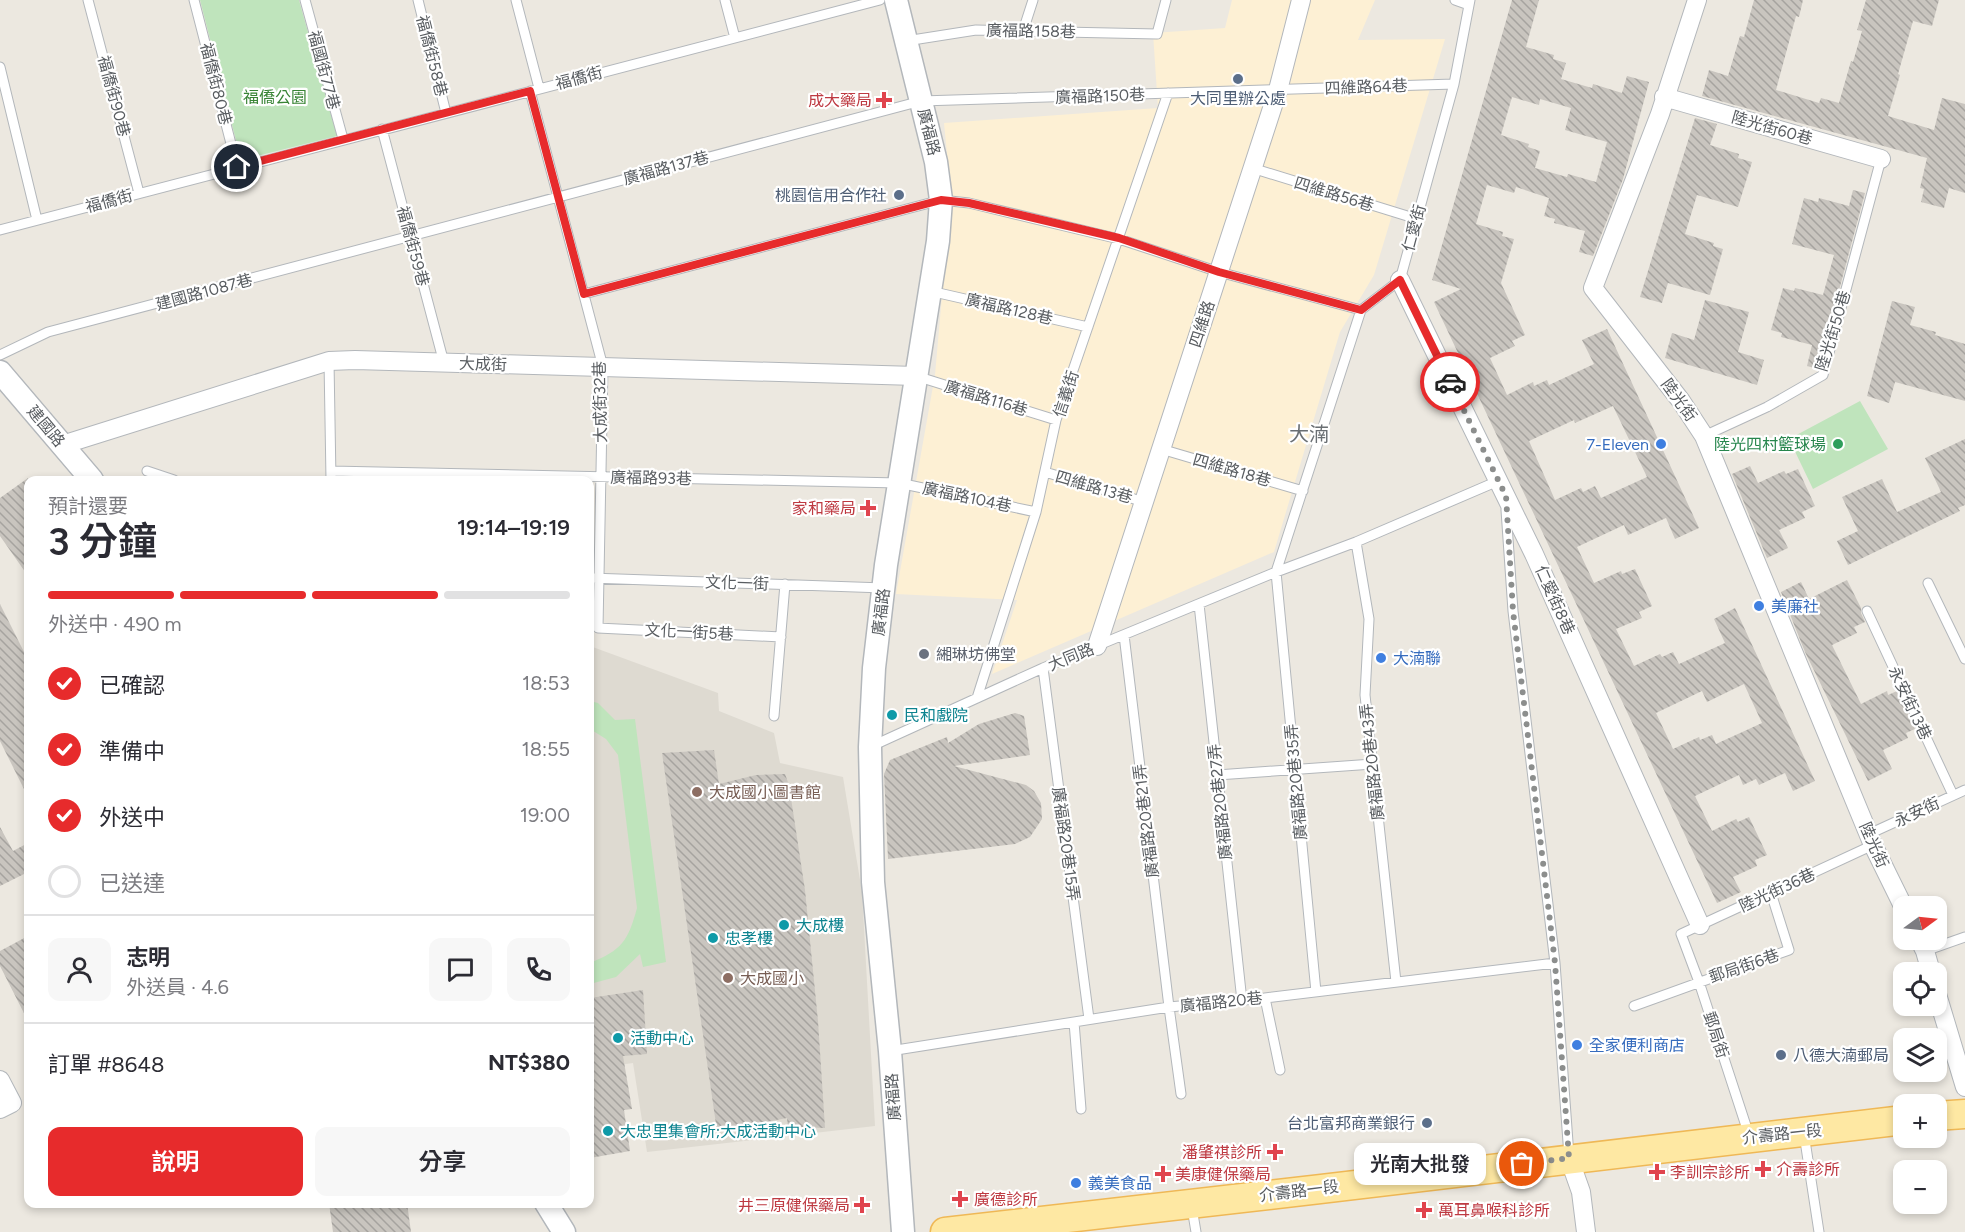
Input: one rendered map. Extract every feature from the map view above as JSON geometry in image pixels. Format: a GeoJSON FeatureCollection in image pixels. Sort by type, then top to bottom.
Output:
{"type":"FeatureCollection","features":[{"type":"Feature","properties":{"kind":"main road"},"geometry":{"type":"LineString","coordinates":[[1947,1115],[1965,1114]]}},
{"type":"Feature","properties":{"kind":"main road","name":"介壽路一段"},"geometry":{"type":"LineString","coordinates":[[945,1232],[1194,1218],[1569,1158],[1893,1121]]}},
{"type":"Feature","properties":{"kind":"street","name":"廣福路"},"geometry":{"type":"LineString","coordinates":[[896,0],[936,162],[941,200],[938,241],[886,565],[874,668],[870,747],[873,882],[890,1051],[903,1232]]}},
{"type":"Feature","properties":{"kind":"street","name":"四維路"},"geometry":{"type":"LineString","coordinates":[[1097,646],[1278,90],[1301,0]]}},
{"type":"Feature","properties":{"kind":"street","name":"陸光街"},"geometry":{"type":"LineString","coordinates":[[1697,0],[1660,114],[1593,288],[1681,401],[1704,436],[1871,840],[1898,896]]}},
{"type":"Feature","properties":{"kind":"street","name":"陸光街60巷"},"geometry":{"type":"LineString","coordinates":[[1664,97],[1881,159]]}},
{"type":"Feature","properties":{"kind":"street","name":"仁愛街8巷"},"geometry":{"type":"LineString","coordinates":[[1400,280],[1534,554],[1700,926]]}},
{"type":"Feature","properties":{"kind":"street","name":"大成街"},"geometry":{"type":"LineString","coordinates":[[62,445],[329,361],[916,376]]}},
{"type":"Feature","properties":{"kind":"street","name":"建國路"},"geometry":{"type":"LineString","coordinates":[[0,372],[89,476]]}},
{"type":"Feature","properties":{"kind":"street"},"geometry":{"type":"LineString","coordinates":[[1943,1016],[1965,1088]]}},
{"type":"Feature","properties":{"kind":"street"},"geometry":{"type":"LineString","coordinates":[[0,1080],[6,1106]]}},
{"type":"Feature","properties":{"kind":"street"},"geometry":{"type":"LineString","coordinates":[[1569,1158],[1581,1192],[1586,1232]]}},
{"type":"Feature","properties":{"kind":"street"},"geometry":{"type":"LineString","coordinates":[[549,1208],[564,1232]]}},
{"type":"Feature","properties":{"kind":"lane","name":"福僑街90巷"},"geometry":{"type":"LineString","coordinates":[[88,0],[139,193]]}},
{"type":"Feature","properties":{"kind":"lane","name":"福僑街80巷"},"geometry":{"type":"LineString","coordinates":[[194,0],[237,167]]}},
{"type":"Feature","properties":{"kind":"lane","name":"福國街77巷"},"geometry":{"type":"LineString","coordinates":[[305,0],[343,139]]}},
{"type":"Feature","properties":{"kind":"lane","name":"福僑街58巷"},"geometry":{"type":"LineString","coordinates":[[418,0],[446,113]]}},
{"type":"Feature","properties":{"kind":"lane","name":"大成街32巷"},"geometry":{"type":"LineString","coordinates":[[516,0],[558,197],[603,367],[601,478],[594,578],[598,628]]}},
{"type":"Feature","properties":{"kind":"lane"},"geometry":{"type":"LineString","coordinates":[[725,0],[735,38]]}},
{"type":"Feature","properties":{"kind":"lane","name":"福僑街"},"geometry":{"type":"LineString","coordinates":[[0,230],[880,0]]}},
{"type":"Feature","properties":{"kind":"lane"},"geometry":{"type":"LineString","coordinates":[[1023,31],[1033,0]]}},
{"type":"Feature","properties":{"kind":"lane","name":"廣福路158巷"},"geometry":{"type":"LineString","coordinates":[[906,41],[976,30],[1157,34],[1166,0]]}},
{"type":"Feature","properties":{"kind":"lane"},"geometry":{"type":"LineString","coordinates":[[1455,0],[1470,2]]}},
{"type":"Feature","properties":{"kind":"lane","name":"仁愛街"},"geometry":{"type":"LineString","coordinates":[[1400,280],[1454,84],[1470,2]]}},
{"type":"Feature","properties":{"kind":"lane"},"geometry":{"type":"LineString","coordinates":[[0,67],[37,220]]}},
{"type":"Feature","properties":{"kind":"lane","name":"四維路64巷"},"geometry":{"type":"LineString","coordinates":[[1278,90],[1454,84]]}},
{"type":"Feature","properties":{"kind":"lane","name":"廣福路150巷"},"geometry":{"type":"LineString","coordinates":[[921,101],[1278,90]]}},
{"type":"Feature","properties":{"kind":"lane","name":"信義街"},"geometry":{"type":"LineString","coordinates":[[977,698],[1036,512],[1056,420],[1168,93]]}},
{"type":"Feature","properties":{"kind":"lane","name":"廣福路137巷"},"geometry":{"type":"LineString","coordinates":[[410,237],[921,101]]}},
{"type":"Feature","properties":{"kind":"lane","name":"福僑街59巷"},"geometry":{"type":"LineString","coordinates":[[382,129],[444,363]]}},
{"type":"Feature","properties":{"kind":"lane","name":"陸光街50巷"},"geometry":{"type":"LineString","coordinates":[[1704,436],[1767,407],[1823,375],[1881,159]]}},
{"type":"Feature","properties":{"kind":"lane","name":"四維路56巷"},"geometry":{"type":"LineString","coordinates":[[1252,168],[1417,219]]}},
{"type":"Feature","properties":{"kind":"lane"},"geometry":{"type":"LineString","coordinates":[[584,294],[941,200],[969,203],[1119,238],[1219,272],[1361,310]]}},
{"type":"Feature","properties":{"kind":"lane","name":"建國路1087巷"},"geometry":{"type":"LineString","coordinates":[[0,355],[48,332],[410,237]]}},
{"type":"Feature","properties":{"kind":"lane"},"geometry":{"type":"LineString","coordinates":[[1276,572],[1361,310],[1400,280]]}},
{"type":"Feature","properties":{"kind":"lane","name":"廣福路128巷"},"geometry":{"type":"LineString","coordinates":[[930,291],[1088,327]]}},
{"type":"Feature","properties":{"kind":"lane"},"geometry":{"type":"LineString","coordinates":[[329,361],[331,475]]}},
{"type":"Feature","properties":{"kind":"lane","name":"廣福路116巷"},"geometry":{"type":"LineString","coordinates":[[916,376],[1056,420]]}},
{"type":"Feature","properties":{"kind":"lane","name":"四維路18巷"},"geometry":{"type":"LineString","coordinates":[[1161,449],[1303,491]]}},
{"type":"Feature","properties":{"kind":"lane"},"geometry":{"type":"LineString","coordinates":[[147,471],[162,476]]}},
{"type":"Feature","properties":{"kind":"lane","name":"四維路13巷"},"geometry":{"type":"LineString","coordinates":[[1045,472],[1144,502]]}},
{"type":"Feature","properties":{"kind":"lane","name":"廣福路93巷"},"geometry":{"type":"LineString","coordinates":[[331,475],[421,476]]}},
{"type":"Feature","properties":{"kind":"lane","name":"廣福路93巷"},"geometry":{"type":"LineString","coordinates":[[594,478],[899,483]]}},
{"type":"Feature","properties":{"kind":"lane","name":"廣福路104巷"},"geometry":{"type":"LineString","coordinates":[[899,483],[1036,512]]}},
{"type":"Feature","properties":{"kind":"lane"},"geometry":{"type":"LineString","coordinates":[[1502,489],[1513,611],[1555,963],[1569,1158]]}},
{"type":"Feature","properties":{"kind":"lane","name":"大同路"},"geometry":{"type":"LineString","coordinates":[[870,747],[1042,668],[1276,572],[1502,489]]}},
{"type":"Feature","properties":{"kind":"lane","name":"廣福路20巷43弄"},"geometry":{"type":"LineString","coordinates":[[1356,542],[1369,619],[1365,695],[1396,982]]}},
{"type":"Feature","properties":{"kind":"lane","name":"廣福路20巷35弄"},"geometry":{"type":"LineString","coordinates":[[1276,572],[1316,992]]}},
{"type":"Feature","properties":{"kind":"lane","name":"文化一街"},"geometry":{"type":"LineString","coordinates":[[594,578],[884,588]]}},
{"type":"Feature","properties":{"kind":"lane"},"geometry":{"type":"LineString","coordinates":[[1928,583],[1965,659]]}},
{"type":"Feature","properties":{"kind":"lane"},"geometry":{"type":"LineString","coordinates":[[774,716],[785,584]]}},
{"type":"Feature","properties":{"kind":"lane","name":"廣福路20巷27弄"},"geometry":{"type":"LineString","coordinates":[[1199,604],[1242,1001]]}},
{"type":"Feature","properties":{"kind":"lane","name":"永安街13巷"},"geometry":{"type":"LineString","coordinates":[[1867,611],[1953,795]]}},
{"type":"Feature","properties":{"kind":"lane","name":"文化一街5巷"},"geometry":{"type":"LineString","coordinates":[[598,628],[780,637]]}},
{"type":"Feature","properties":{"kind":"lane","name":"廣福路20巷21弄"},"geometry":{"type":"LineString","coordinates":[[1124,635],[1181,1094]]}},
{"type":"Feature","properties":{"kind":"lane","name":"廣福路20巷15弄"},"geometry":{"type":"LineString","coordinates":[[1042,668],[1089,1019]]}},
{"type":"Feature","properties":{"kind":"lane"},"geometry":{"type":"LineString","coordinates":[[1217,775],[1373,764]]}},
{"type":"Feature","properties":{"kind":"lane","name":"永安街"},"geometry":{"type":"LineString","coordinates":[[1871,840],[1965,790]]}},
{"type":"Feature","properties":{"kind":"lane","name":"陸光街36巷"},"geometry":{"type":"LineString","coordinates":[[1681,934],[1771,892],[1871,840]]}},
{"type":"Feature","properties":{"kind":"lane","name":"郵局街6巷"},"geometry":{"type":"LineString","coordinates":[[1634,1006],[1789,950],[1771,892]]}},
{"type":"Feature","properties":{"kind":"lane","name":"郵局街"},"geometry":{"type":"LineString","coordinates":[[1681,934],[1750,1138]]}},
{"type":"Feature","properties":{"kind":"lane"},"geometry":{"type":"LineString","coordinates":[[1947,940],[1965,937]]}},
{"type":"Feature","properties":{"kind":"lane","name":"廣福路20巷"},"geometry":{"type":"LineString","coordinates":[[890,1051],[1169,1007],[1242,1001],[1555,963]]}},
{"type":"Feature","properties":{"kind":"lane"},"geometry":{"type":"LineString","coordinates":[[1265,998],[1281,1070]]}},
{"type":"Feature","properties":{"kind":"lane"},"geometry":{"type":"LineString","coordinates":[[1074,1022],[1081,1109]]}},
{"type":"Feature","properties":{"kind":"lane"},"geometry":{"type":"LineString","coordinates":[[1803,1132],[1820,1232]]}},
{"type":"Feature","properties":{"kind":"shaded area"},"geometry":{"type":"Polygon","coordinates":[[[1232,0],[1375,0],[1358,40],[1445,39],[1374,275],[1340,332],[1274,552],[992,674],[1017,600],[896,594],[935,375],[951,194],[944,123],[1158,108],[1153,33],[1225,28],[1232,0]]]}},
{"type":"Feature","properties":{"kind":"shaded area","name":"大成國小"},"geometry":{"type":"Polygon","coordinates":[[[594,647],[718,693],[719,711],[774,733],[780,763],[843,777],[862,892],[875,1126],[647,1152],[633,1063],[594,1068],[594,647]]]}},
{"type":"Feature","properties":{"kind":"green space","name":"福僑公園"},"geometry":{"type":"Polygon","coordinates":[[[200,0],[299,0],[337,136],[241,160],[200,0]]]}},
{"type":"Feature","properties":{"kind":"green space","name":"陸光四村籃球場"},"geometry":{"type":"Polygon","coordinates":[[[1860,401],[1888,449],[1813,489],[1789,439],[1860,401]]]}},
{"type":"Feature","properties":{"kind":"green space"},"geometry":{"type":"Polygon","coordinates":[[[594,702],[598,703],[615,720],[635,719],[666,962],[643,967],[640,954],[616,977],[594,983],[594,961],[610,954],[622,943],[630,929],[637,908],[618,755],[606,739],[594,732],[594,702]]]}},
{"type":"Feature","properties":{"kind":"building"},"geometry":{"type":"Polygon","coordinates":[[[1512,0],[1539,0],[1526,47],[1554,55],[1553,59],[1566,63],[1561,79],[1592,88],[1593,84],[1622,93],[1627,76],[1649,82],[1623,179],[1593,256],[1579,252],[1585,231],[1554,223],[1555,219],[1544,216],[1549,198],[1516,187],[1514,193],[1487,185],[1476,224],[1503,232],[1502,236],[1514,239],[1501,283],[1525,335],[1512,341],[1515,346],[1490,358],[1507,395],[1533,382],[1534,386],[1547,380],[1549,385],[1594,364],[1582,340],[1607,329],[1699,528],[1675,539],[1666,518],[1628,535],[1624,525],[1577,547],[1594,583],[1621,571],[1622,574],[1635,569],[1652,606],[1639,612],[1642,618],[1616,629],[1634,666],[1660,654],[1662,657],[1673,652],[1679,664],[1725,643],[1714,619],[1735,608],[1815,781],[1793,791],[1785,773],[1759,785],[1756,779],[1743,785],[1739,775],[1695,796],[1712,831],[1736,819],[1738,822],[1749,817],[1767,855],[1755,860],[1757,866],[1733,877],[1741,892],[1717,903],[1434,302],[1461,289],[1432,280],[1512,0]],[[1512,97],[1501,135],[1529,144],[1528,147],[1540,151],[1535,168],[1596,182],[1607,142],[1565,130],[1571,108],[1540,99],[1539,105],[1512,97]],[[1613,406],[1575,423],[1574,420],[1529,441],[1555,500],[1581,488],[1583,492],[1595,486],[1601,498],[1647,477],[1613,406]],[[1744,684],[1707,702],[1702,691],[1656,713],[1673,749],[1699,737],[1700,740],[1712,735],[1716,744],[1762,723],[1744,684]]]}},
{"type":"Feature","properties":{"kind":"building"},"geometry":{"type":"Polygon","coordinates":[[[1754,0],[1803,0],[1799,17],[1796,16],[1776,90],[1819,103],[1821,98],[1839,103],[1862,31],[1857,30],[1866,0],[1939,0],[1932,26],[1913,21],[1888,116],[1934,130],[1942,98],[1965,104],[1965,193],[1949,188],[1944,208],[1921,202],[1924,189],[1920,188],[1927,158],[1702,96],[1709,70],[1728,76],[1740,36],[1744,37],[1754,0]]]}},
{"type":"Feature","properties":{"kind":"building"},"geometry":{"type":"Polygon","coordinates":[[[1695,118],[1717,124],[1710,145],[1739,154],[1738,158],[1752,162],[1738,207],[1697,195],[1685,234],[1714,243],[1713,246],[1723,249],[1710,295],[1668,283],[1662,303],[1640,297],[1695,118]]]}},
{"type":"Feature","properties":{"kind":"building"},"geometry":{"type":"Polygon","coordinates":[[[1853,190],[1865,193],[1818,369],[1807,366],[1812,345],[1781,337],[1782,333],[1771,330],[1783,288],[1794,291],[1795,288],[1823,295],[1834,255],[1792,244],[1804,198],[1818,202],[1819,198],[1849,206],[1853,190]]]}},
{"type":"Feature","properties":{"kind":"building"},"geometry":{"type":"Polygon","coordinates":[[[1705,300],[1749,312],[1738,352],[1764,360],[1757,385],[1665,358],[1672,333],[1694,340],[1705,300]]]}},
{"type":"Feature","properties":{"kind":"building"},"geometry":{"type":"Polygon","coordinates":[[[1892,301],[1915,307],[1910,325],[1936,332],[1935,335],[1965,344],[1965,401],[1895,382],[1889,403],[1867,396],[1892,301]]]}},
{"type":"Feature","properties":{"kind":"building"},"geometry":{"type":"Polygon","coordinates":[[[1965,439],[1965,505],[1958,508],[1960,511],[1848,565],[1837,541],[1858,531],[1842,497],[1882,479],[1897,512],[1941,492],[1925,458],[1965,439]]]}},
{"type":"Feature","properties":{"kind":"building"},"geometry":{"type":"Polygon","coordinates":[[[1750,466],[1758,483],[1784,471],[1786,474],[1798,469],[1815,506],[1802,512],[1805,518],[1779,530],[1788,548],[1767,558],[1732,474],[1750,466]]]}},
{"type":"Feature","properties":{"kind":"building"},"geometry":{"type":"Polygon","coordinates":[[[24,481],[24,570],[0,536],[0,498],[24,481]]]}},
{"type":"Feature","properties":{"kind":"building"},"geometry":{"type":"Polygon","coordinates":[[[1847,580],[1861,608],[1865,622],[1854,627],[1857,633],[1832,645],[1861,704],[1887,691],[1888,695],[1897,691],[1915,729],[1906,733],[1908,738],[1883,750],[1892,769],[1868,781],[1805,652],[1781,592],[1801,582],[1809,599],[1847,580]]]}},
{"type":"Feature","properties":{"kind":"building"},"geometry":{"type":"Polygon","coordinates":[[[0,604],[24,652],[24,789],[0,741],[0,604]]]}},
{"type":"Feature","properties":{"kind":"building"},"geometry":{"type":"Polygon","coordinates":[[[1015,713],[1024,716],[1030,755],[954,766],[1026,785],[1034,791],[1041,803],[1042,819],[1030,837],[1015,844],[888,859],[884,774],[890,760],[947,737],[948,743],[979,724],[1015,713]]]}},
{"type":"Feature","properties":{"kind":"building"},"geometry":{"type":"Polygon","coordinates":[[[714,750],[719,784],[756,775],[785,774],[789,785],[805,890],[818,1021],[825,1128],[798,1127],[788,1131],[787,1118],[717,1131],[662,753],[714,750]]]}},
{"type":"Feature","properties":{"kind":"building"},"geometry":{"type":"Polygon","coordinates":[[[0,827],[13,851],[24,845],[24,874],[0,886],[0,827]]]}},
{"type":"Feature","properties":{"kind":"building"},"geometry":{"type":"Polygon","coordinates":[[[24,938],[24,1013],[0,966],[0,951],[24,938]]]}},
{"type":"Feature","properties":{"kind":"building"},"geometry":{"type":"Polygon","coordinates":[[[643,990],[647,1054],[623,1056],[632,1109],[624,1110],[630,1151],[594,1157],[594,997],[643,990]]]}},
{"type":"Feature","properties":{"kind":"building"},"geometry":{"type":"Polygon","coordinates":[[[330,1208],[408,1208],[411,1232],[333,1232],[330,1208]]]}},
{"type":"Feature","properties":{"kind":"way so far"},"geometry":{"type":"LineString","coordinates":[[1450,382],[1506,496],[1513,611],[1555,963],[1569,1158],[1522,1164]]}},
{"type":"Feature","properties":{"kind":"place","name":"大同里辦公處"},"geometry":{"type":"Point","coordinates":[1238,79]}},
{"type":"Feature","properties":{"kind":"place","name":"成大藥局"},"geometry":{"type":"Point","coordinates":[884,100]}},
{"type":"Feature","properties":{"kind":"place","name":"桃園信用合作社"},"geometry":{"type":"Point","coordinates":[899,195]}},
{"type":"Feature","properties":{"kind":"place","name":"7-Eleven"},"geometry":{"type":"Point","coordinates":[1661,444]}},
{"type":"Feature","properties":{"kind":"place","name":"陸光四村籃球場"},"geometry":{"type":"Point","coordinates":[1838,444]}},
{"type":"Feature","properties":{"kind":"place","name":"家和藥局"},"geometry":{"type":"Point","coordinates":[868,508]}},
{"type":"Feature","properties":{"kind":"place","name":"美廉社"},"geometry":{"type":"Point","coordinates":[1759,606]}},
{"type":"Feature","properties":{"kind":"place","name":"緗琳坊佛堂"},"geometry":{"type":"Point","coordinates":[924,654]}},
{"type":"Feature","properties":{"kind":"place","name":"大湳聯"},"geometry":{"type":"Point","coordinates":[1381,658]}},
{"type":"Feature","properties":{"kind":"place","name":"民和戲院"},"geometry":{"type":"Point","coordinates":[892,715]}},
{"type":"Feature","properties":{"kind":"place","name":"大成國小圖書館"},"geometry":{"type":"Point","coordinates":[697,792]}},
{"type":"Feature","properties":{"kind":"place","name":"大成樓"},"geometry":{"type":"Point","coordinates":[784,925]}},
{"type":"Feature","properties":{"kind":"place","name":"忠孝樓"},"geometry":{"type":"Point","coordinates":[713,938]}},
{"type":"Feature","properties":{"kind":"place","name":"大成國小"},"geometry":{"type":"Point","coordinates":[728,978]}},
{"type":"Feature","properties":{"kind":"place","name":"活動中心"},"geometry":{"type":"Point","coordinates":[618,1038]}},
{"type":"Feature","properties":{"kind":"place","name":"全家便利商店"},"geometry":{"type":"Point","coordinates":[1577,1045]}},
{"type":"Feature","properties":{"kind":"place","name":"八德大湳郵局"},"geometry":{"type":"Point","coordinates":[1781,1055]}},
{"type":"Feature","properties":{"kind":"place","name":"台北富邦商業銀行"},"geometry":{"type":"Point","coordinates":[1427,1123]}},
{"type":"Feature","properties":{"kind":"place","name":"大忠里集會所;大成活動中心"},"geometry":{"type":"Point","coordinates":[608,1131]}},
{"type":"Feature","properties":{"kind":"place","name":"潘肇祺診所"},"geometry":{"type":"Point","coordinates":[1275,1152]}},
{"type":"Feature","properties":{"kind":"place","name":"光南大批發"},"geometry":{"type":"Point","coordinates":[1522,1164]}},
{"type":"Feature","properties":{"kind":"place","name":"介壽診所"},"geometry":{"type":"Point","coordinates":[1763,1169]}},
{"type":"Feature","properties":{"kind":"place","name":"李訓宗診所"},"geometry":{"type":"Point","coordinates":[1657,1172]}},
{"type":"Feature","properties":{"kind":"place","name":"美康健保藥局"},"geometry":{"type":"Point","coordinates":[1163,1174]}},
{"type":"Feature","properties":{"kind":"place","name":"義美食品"},"geometry":{"type":"Point","coordinates":[1076,1183]}},
{"type":"Feature","properties":{"kind":"place","name":"廣德診所"},"geometry":{"type":"Point","coordinates":[960,1199]}},
{"type":"Feature","properties":{"kind":"place","name":"井三原健保藥局"},"geometry":{"type":"Point","coordinates":[862,1205]}},
{"type":"Feature","properties":{"kind":"place","name":"萬耳鼻喉科診所"},"geometry":{"type":"Point","coordinates":[1424,1210]}},
{"type":"Feature","properties":{"kind":"district","name":"大湳"},"geometry":{"type":"Point","coordinates":[1309,434]}},
{"type":"Feature","properties":{"kind":"route"},"geometry":{"type":"LineString","coordinates":[[237,167],[530,91],[584,294],[941,200],[969,203],[1119,238],[1219,272],[1361,310],[1400,280],[1450,382]]}}]}
